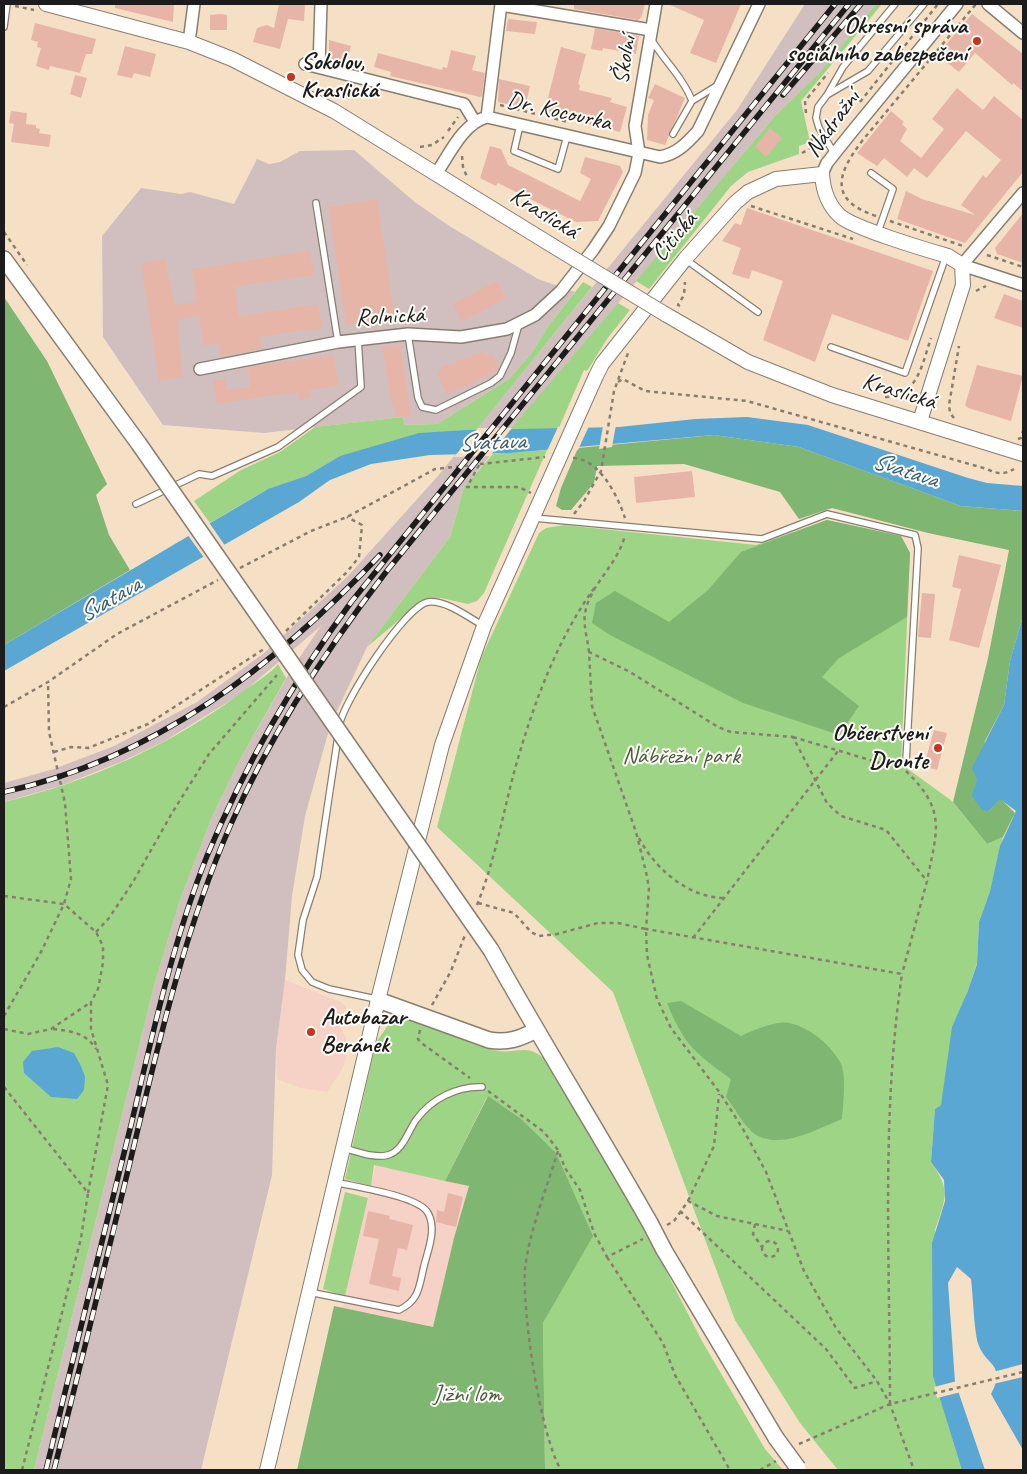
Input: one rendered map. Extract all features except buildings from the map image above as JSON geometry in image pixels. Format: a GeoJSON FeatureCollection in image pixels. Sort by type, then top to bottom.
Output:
{"type":"FeatureCollection","features":[{"type":"Feature","properties":{"kind":"main road"},"geometry":{"type":"LineString","coordinates":[[4,259],[139,444],[491,950],[536,1030],[590,1118],[664,1250],[776,1438],[799,1469]]}},
{"type":"Feature","properties":{"kind":"main road"},"geometry":{"type":"LineString","coordinates":[[378,1000],[498,1041],[517,1039],[536,1030]]}},
{"type":"Feature","properties":{"kind":"street"},"geometry":{"type":"LineString","coordinates":[[189,42],[194,4]]}},
{"type":"Feature","properties":{"kind":"street"},"geometry":{"type":"LineString","coordinates":[[319,66],[321,4]]}},
{"type":"Feature","properties":{"kind":"street"},"geometry":{"type":"LineString","coordinates":[[487,117],[501,4],[650,34]]}},
{"type":"Feature","properties":{"kind":"street","name":"Školní"},"geometry":{"type":"LineString","coordinates":[[640,153],[635,126],[656,4]]}},
{"type":"Feature","properties":{"kind":"street","name":"Dr. Kocourka"},"geometry":{"type":"LineString","coordinates":[[436,174],[460,138],[474,122],[487,117],[640,153],[660,157],[670,155],[684,146],[698,131],[759,4]]}},
{"type":"Feature","properties":{"kind":"street","name":"Nádražní"},"geometry":{"type":"LineString","coordinates":[[957,4],[834,154],[822,174],[822,187],[839,216],[946,256],[962,265],[1023,285]]}},
{"type":"Feature","properties":{"kind":"street"},"geometry":{"type":"LineString","coordinates":[[988,4],[1023,33]]}},
{"type":"Feature","properties":{"kind":"street","name":"Kraslická"},"geometry":{"type":"LineString","coordinates":[[42,7],[189,42],[232,59],[334,111],[664,314],[748,362],[832,395],[1023,454]]}},
{"type":"Feature","properties":{"kind":"street"},"geometry":{"type":"LineString","coordinates":[[305,64],[464,104],[474,122]]}},
{"type":"Feature","properties":{"kind":"street","name":"Dr. Kocourka"},"geometry":{"type":"LineString","coordinates":[[569,282],[609,226],[635,173],[640,153]]}},
{"type":"Feature","properties":{"kind":"street","name":"Citická"},"geometry":{"type":"LineString","coordinates":[[268,1470],[378,1000],[442,745],[484,626],[602,364],[686,259],[729,209],[748,192],[776,179],[822,174]]}},
{"type":"Feature","properties":{"kind":"street"},"geometry":{"type":"LineString","coordinates":[[920,421],[963,284],[962,265],[1023,193]]}},
{"type":"Feature","properties":{"kind":"street","name":"Rolnická"},"geometry":{"type":"LineString","coordinates":[[200,369],[358,339],[408,334],[461,337],[507,329],[535,315],[569,282]]}},
{"type":"Feature","properties":{"kind":"lane"},"geometry":{"type":"LineString","coordinates":[[4,27],[8,4]]}},
{"type":"Feature","properties":{"kind":"lane"},"geometry":{"type":"LineString","coordinates":[[834,154],[821,133],[816,111],[843,67],[895,4]]}},
{"type":"Feature","properties":{"kind":"lane"},"geometry":{"type":"LineString","coordinates":[[827,95],[868,71],[924,4]]}},
{"type":"Feature","properties":{"kind":"lane"},"geometry":{"type":"LineString","coordinates":[[650,34],[664,60],[688,91],[692,101]]}},
{"type":"Feature","properties":{"kind":"lane"},"geometry":{"type":"LineString","coordinates":[[673,134],[692,101],[722,82]]}},
{"type":"Feature","properties":{"kind":"lane"},"geometry":{"type":"LineString","coordinates":[[520,125],[514,151],[558,169],[567,136]]}},
{"type":"Feature","properties":{"kind":"lane"},"geometry":{"type":"LineString","coordinates":[[871,173],[893,189],[878,232]]}},
{"type":"Feature","properties":{"kind":"lane"},"geometry":{"type":"LineString","coordinates":[[316,203],[338,342]]}},
{"type":"Feature","properties":{"kind":"lane"},"geometry":{"type":"LineString","coordinates":[[832,348],[905,373],[946,256]]}},
{"type":"Feature","properties":{"kind":"lane"},"geometry":{"type":"LineString","coordinates":[[686,259],[758,312]]}},
{"type":"Feature","properties":{"kind":"lane"},"geometry":{"type":"LineString","coordinates":[[408,334],[418,398],[422,407],[428,410],[436,410],[491,383],[500,376],[511,353],[519,323]]}},
{"type":"Feature","properties":{"kind":"lane"},"geometry":{"type":"LineString","coordinates":[[136,504],[199,474],[212,476],[229,469],[278,447],[302,430],[361,386],[358,339]]}},
{"type":"Feature","properties":{"kind":"lane"},"geometry":{"type":"LineString","coordinates":[[534,518],[762,539],[827,514],[915,535],[918,548],[906,761]]}},
{"type":"Feature","properties":{"kind":"lane"},"geometry":{"type":"LineString","coordinates":[[378,1000],[329,989],[312,982],[302,970],[298,955],[303,920],[318,877],[340,722],[361,680],[392,634],[416,608],[427,602],[435,602],[450,607],[484,626]]}},
{"type":"Feature","properties":{"kind":"lane"},"geometry":{"type":"LineString","coordinates":[[343,1148],[387,1155],[396,1151],[416,1120],[428,1107],[458,1090],[482,1087]]}},
{"type":"Feature","properties":{"kind":"lane"},"geometry":{"type":"LineString","coordinates":[[309,1292],[399,1310],[410,1305],[417,1295],[432,1231],[428,1213],[416,1202],[335,1182]]}},
{"type":"Feature","properties":{"kind":"path"},"geometry":{"type":"LineString","coordinates":[[8,4],[42,7]]}},
{"type":"Feature","properties":{"kind":"path"},"geometry":{"type":"LineString","coordinates":[[920,231],[859,210],[845,196],[841,187],[841,175],[850,157],[862,141],[976,4]]}},
{"type":"Feature","properties":{"kind":"path"},"geometry":{"type":"LineString","coordinates":[[489,102],[575,124]]}},
{"type":"Feature","properties":{"kind":"path"},"geometry":{"type":"LineString","coordinates":[[747,206],[753,206],[855,240]]}},
{"type":"Feature","properties":{"kind":"path"},"geometry":{"type":"LineString","coordinates":[[685,282],[684,295],[678,305],[685,310]]}},
{"type":"Feature","properties":{"kind":"path"},"geometry":{"type":"LineString","coordinates":[[974,292],[980,288],[990,288]]}},
{"type":"Feature","properties":{"kind":"path"},"geometry":{"type":"LineString","coordinates":[[880,396],[896,397],[911,387],[933,332]]}},
{"type":"Feature","properties":{"kind":"path"},"geometry":{"type":"LineString","coordinates":[[956,420],[950,413],[949,406],[960,341]]}},
{"type":"Feature","properties":{"kind":"path"},"geometry":{"type":"LineString","coordinates":[[568,520],[584,501],[601,471],[614,391],[631,345]]}},
{"type":"Feature","properties":{"kind":"path"},"geometry":{"type":"LineString","coordinates":[[618,382],[623,379],[645,391],[747,401],[987,469],[996,474],[1008,473],[1014,469]]}},
{"type":"Feature","properties":{"kind":"path"},"geometry":{"type":"LineString","coordinates":[[1021,438],[1023,431]]}},
{"type":"Feature","properties":{"kind":"path"},"geometry":{"type":"LineString","coordinates":[[240,568],[311,531],[346,517],[435,469],[547,457]]}},
{"type":"Feature","properties":{"kind":"path"},"geometry":{"type":"LineString","coordinates":[[475,911],[494,853],[514,774],[536,705],[566,633],[595,587],[621,552],[628,527],[623,513],[601,471],[583,458],[565,458]]}},
{"type":"Feature","properties":{"kind":"path"},"geometry":{"type":"LineString","coordinates":[[480,465],[467,487],[519,487],[544,492]]}},
{"type":"Feature","properties":{"kind":"path"},"geometry":{"type":"LineString","coordinates":[[285,632],[360,557],[362,525],[346,517]]}},
{"type":"Feature","properties":{"kind":"path"},"geometry":{"type":"LineString","coordinates":[[4,707],[48,682],[117,634],[223,578]]}},
{"type":"Feature","properties":{"kind":"path"},"geometry":{"type":"LineString","coordinates":[[595,587],[585,614],[592,706],[636,832],[649,888],[646,929],[647,955],[657,1000],[671,1028],[720,1092],[766,1172],[788,1231],[819,1300],[836,1328],[877,1381],[890,1404],[914,1470]]}},
{"type":"Feature","properties":{"kind":"path"},"geometry":{"type":"LineString","coordinates":[[54,752],[71,747],[88,748],[148,724],[270,644]]}},
{"type":"Feature","properties":{"kind":"path"},"geometry":{"type":"LineString","coordinates":[[589,652],[630,672],[718,727],[731,732],[793,737],[907,771],[928,798],[935,811],[937,831],[927,880],[902,974],[896,1013],[889,1149],[890,1404]]}},
{"type":"Feature","properties":{"kind":"path"},"geometry":{"type":"LineString","coordinates":[[96,932],[109,918],[133,882],[172,813],[209,754],[277,675]]}},
{"type":"Feature","properties":{"kind":"path"},"geometry":{"type":"LineString","coordinates":[[4,1016],[41,952],[64,904],[72,879],[65,803],[50,732],[48,682]]}},
{"type":"Feature","properties":{"kind":"path"},"geometry":{"type":"LineString","coordinates":[[793,737],[827,803],[841,816],[886,830],[927,880]]}},
{"type":"Feature","properties":{"kind":"path"},"geometry":{"type":"LineString","coordinates":[[693,938],[838,751]]}},
{"type":"Feature","properties":{"kind":"path"},"geometry":{"type":"LineString","coordinates":[[636,832],[645,849],[670,876],[704,896],[723,898]]}},
{"type":"Feature","properties":{"kind":"path"},"geometry":{"type":"LineString","coordinates":[[4,896],[64,904],[96,932],[103,946],[103,963],[98,989],[91,1002],[51,1029]]}},
{"type":"Feature","properties":{"kind":"path"},"geometry":{"type":"LineString","coordinates":[[478,902],[514,913],[531,932],[539,936],[558,934],[598,923],[618,923],[693,938],[902,974]]}},
{"type":"Feature","properties":{"kind":"path"},"geometry":{"type":"LineString","coordinates":[[468,928],[451,971],[425,1017],[418,1034],[420,1042],[544,1132],[558,1150],[565,1168],[580,1190],[594,1233],[663,1343],[675,1375],[730,1470]]}},
{"type":"Feature","properties":{"kind":"path"},"geometry":{"type":"LineString","coordinates":[[22,1470],[81,1238],[108,1085],[91,1029],[91,1002]]}},
{"type":"Feature","properties":{"kind":"path"},"geometry":{"type":"LineString","coordinates":[[4,1029],[28,1034],[51,1029],[79,1033],[92,1042],[98,1052]]}},
{"type":"Feature","properties":{"kind":"path"},"geometry":{"type":"LineString","coordinates":[[4,1087],[88,1193]]}},
{"type":"Feature","properties":{"kind":"path"},"geometry":{"type":"LineString","coordinates":[[674,1221],[688,1201],[714,1146],[720,1092]]}},
{"type":"Feature","properties":{"kind":"path"},"geometry":{"type":"LineString","coordinates":[[558,1150],[537,1220],[526,1268],[525,1289],[528,1331],[546,1431],[561,1470]]}},
{"type":"Feature","properties":{"kind":"path"},"geometry":{"type":"LineString","coordinates":[[688,1201],[717,1216],[788,1231]]}},
{"type":"Feature","properties":{"kind":"path"},"geometry":{"type":"LineString","coordinates":[[680,1211],[826,1349],[855,1388],[877,1381]]}},
{"type":"Feature","properties":{"kind":"path"},"geometry":{"type":"LineString","coordinates":[[755,1224],[753,1234],[762,1247],[762,1252],[766,1256],[774,1256],[778,1252],[778,1246],[772,1241],[765,1242],[762,1247]]}},
{"type":"Feature","properties":{"kind":"path"},"geometry":{"type":"LineString","coordinates":[[607,1256],[644,1238]]}},
{"type":"Feature","properties":{"kind":"path"},"geometry":{"type":"LineString","coordinates":[[799,1444],[890,1404],[1023,1372]]}},
{"type":"Feature","properties":{"kind":"path"},"geometry":{"type":"LineString","coordinates":[[760,1470],[776,1461]]}},
{"type":"Feature","properties":{"kind":"shaded area"},"geometry":{"type":"Polygon","coordinates":[[[805,4],[876,4],[820,72],[775,116],[464,487],[450,537],[367,647],[330,726],[305,816],[292,896],[285,980],[276,1049],[272,1175],[201,1470],[34,1470],[154,986],[180,900],[212,817],[238,763],[291,670],[321,626],[241,694],[163,742],[121,762],[60,786],[4,802],[4,783],[54,769],[114,746],[197,702],[264,653],[347,577],[437,477],[737,110],[805,4]]]}},
{"type":"Feature","properties":{"kind":"shaded area"},"geometry":{"type":"Polygon","coordinates":[[[354,150],[416,203],[451,227],[538,279],[575,292],[549,325],[531,354],[509,379],[437,424],[405,425],[403,417],[264,433],[163,425],[103,337],[102,236],[141,188],[181,194],[190,192],[234,204],[257,159],[269,164],[280,162],[300,151],[354,150]]]}},
{"type":"Feature","properties":{"kind":"shaded area","name":"Autobazar Beránek"},"geometry":{"type":"Polygon","coordinates":[[[285,980],[341,1002],[346,1007],[339,1025],[346,1039],[346,1057],[343,1068],[327,1092],[300,1088],[277,1079],[276,1049],[285,980]]]}},
{"type":"Feature","properties":{"kind":"shaded area"},"geometry":{"type":"Polygon","coordinates":[[[376,1165],[469,1186],[433,1328],[342,1308],[376,1165]]]}},
{"type":"Feature","properties":{"kind":"green space"},"geometry":{"type":"Polygon","coordinates":[[[876,4],[882,4],[801,101],[810,142],[799,146],[799,154],[748,172],[731,186],[649,289],[636,281],[775,116],[820,72],[876,4]]]}},
{"type":"Feature","properties":{"kind":"green space"},"geometry":{"type":"Polygon","coordinates":[[[583,282],[592,287],[476,430],[340,456],[306,476],[266,490],[210,523],[194,501],[241,470],[280,452],[315,427],[403,417],[405,425],[437,424],[509,379],[531,354],[549,325],[583,282]]]}},
{"type":"Feature","properties":{"kind":"green space"},"geometry":{"type":"Polygon","coordinates":[[[4,297],[47,361],[107,484],[96,495],[109,535],[130,570],[4,645],[4,297]]]}},
{"type":"Feature","properties":{"kind":"green space"},"geometry":{"type":"Polygon","coordinates":[[[618,303],[630,310],[607,339],[587,371],[584,370],[558,430],[510,430],[618,303]]]}},
{"type":"Feature","properties":{"kind":"green space"},"geometry":{"type":"Polygon","coordinates":[[[714,435],[799,447],[961,506],[1023,511],[1023,616],[1010,661],[1004,705],[985,741],[977,780],[989,811],[1000,798],[1015,813],[1003,837],[987,844],[953,802],[988,658],[1009,550],[928,533],[832,508],[799,519],[780,492],[684,464],[597,466],[594,483],[571,510],[562,510],[556,506],[561,488],[578,448],[714,435]]]}},
{"type":"Feature","properties":{"kind":"green space"},"geometry":{"type":"Polygon","coordinates":[[[547,450],[484,593],[477,601],[468,604],[441,598],[424,599],[367,647],[450,537],[464,487],[493,454],[547,450]]]}},
{"type":"Feature","properties":{"kind":"green space","name":"Nábřežní park"},"geometry":{"type":"Polygon","coordinates":[[[827,520],[901,536],[910,553],[901,764],[952,801],[987,844],[1003,837],[990,891],[979,922],[977,963],[967,993],[941,1105],[935,1109],[931,1162],[942,1180],[945,1194],[935,1230],[963,1470],[838,1470],[800,1423],[735,1320],[613,992],[437,827],[481,658],[539,533],[546,528],[564,525],[756,545],[827,520]]]}},
{"type":"Feature","properties":{"kind":"green space"},"geometry":{"type":"Polygon","coordinates":[[[827,520],[901,536],[910,553],[907,617],[839,658],[822,677],[859,706],[839,735],[743,703],[610,635],[592,623],[596,603],[615,591],[669,622],[708,590],[741,552],[827,520]]]}},
{"type":"Feature","properties":{"kind":"green space"},"geometry":{"type":"Polygon","coordinates":[[[278,664],[286,678],[238,763],[212,817],[180,900],[154,986],[34,1470],[4,1470],[4,802],[68,784],[100,772],[161,743],[218,709],[267,675],[278,664]]]}},
{"type":"Feature","properties":{"kind":"green space"},"geometry":{"type":"Polygon","coordinates":[[[681,1001],[741,1036],[765,1026],[784,1022],[804,1028],[818,1037],[836,1055],[842,1067],[844,1089],[842,1119],[809,1133],[784,1140],[772,1140],[761,1137],[751,1131],[726,1097],[731,1079],[699,1055],[679,1029],[667,1003],[681,1001]]]}},
{"type":"Feature","properties":{"kind":"green space"},"geometry":{"type":"Polygon","coordinates":[[[400,1019],[425,1024],[486,1048],[499,1051],[530,1051],[538,1054],[549,1064],[560,1079],[646,1232],[702,1341],[765,1449],[783,1470],[545,1470],[543,1323],[592,1235],[487,1097],[445,1181],[374,1165],[371,1186],[345,1179],[376,1042],[389,1024],[400,1019]]]}},
{"type":"Feature","properties":{"kind":"green space","name":"Jižní lom"},"geometry":{"type":"Polygon","coordinates":[[[488,1096],[521,1119],[556,1153],[593,1236],[543,1323],[545,1470],[297,1470],[334,1306],[433,1327],[454,1238],[469,1186],[445,1181],[488,1096]]]}},
{"type":"Feature","properties":{"kind":"green space"},"geometry":{"type":"Polygon","coordinates":[[[345,1192],[368,1198],[345,1296],[323,1289],[345,1192]]]}},
{"type":"Feature","properties":{"kind":"water","name":"Svatava"},"geometry":{"type":"Polygon","coordinates":[[[747,417],[808,425],[968,478],[987,483],[1023,486],[1023,511],[961,506],[799,447],[714,435],[510,453],[430,455],[371,464],[330,480],[299,502],[4,671],[4,645],[268,489],[306,476],[340,456],[419,433],[467,430],[619,427],[695,419],[747,417]]]}},
{"type":"Feature","properties":{"kind":"water"},"geometry":{"type":"Polygon","coordinates":[[[1023,616],[1023,1450],[991,1394],[997,1377],[996,1371],[982,1352],[977,1341],[971,1279],[957,1267],[948,1283],[955,1382],[985,1470],[962,1470],[933,1376],[932,1243],[945,1201],[944,1180],[931,1162],[935,1109],[941,1105],[952,1027],[977,964],[979,922],[990,891],[1000,846],[1016,811],[1000,799],[989,811],[982,810],[972,796],[977,780],[972,768],[1004,705],[1010,661],[1023,616]]]}},
{"type":"Feature","properties":{"kind":"water"},"geometry":{"type":"Polygon","coordinates":[[[58,1047],[74,1053],[81,1066],[85,1077],[84,1090],[77,1099],[51,1097],[24,1073],[23,1062],[32,1051],[58,1047]]]}},
{"type":"Feature","properties":{"kind":"pier"},"geometry":{"type":"Polygon","coordinates":[[[616,425],[612,447],[599,449],[603,426],[616,425]]]}},
{"type":"Feature","properties":{"kind":"pier"},"geometry":{"type":"Polygon","coordinates":[[[589,426],[578,450],[546,453],[558,427],[589,426]]]}},
{"type":"Feature","properties":{"kind":"pier"},"geometry":{"type":"Polygon","coordinates":[[[478,428],[512,428],[490,456],[454,457],[478,428]]]}},
{"type":"Feature","properties":{"kind":"pier"},"geometry":{"type":"Polygon","coordinates":[[[208,521],[226,547],[205,559],[187,534],[208,521]]]}},
{"type":"Feature","properties":{"kind":"pier"},"geometry":{"type":"Polygon","coordinates":[[[1023,1364],[1023,1377],[993,1384],[993,1372],[1023,1364]]]}},
{"type":"Feature","properties":{"kind":"pier"},"geometry":{"type":"Polygon","coordinates":[[[957,1381],[961,1392],[937,1398],[934,1387],[957,1381]]]}},
{"type":"Feature","properties":{"kind":"railway"},"geometry":{"type":"LineString","coordinates":[[46,1470],[156,1020],[174,954],[207,856],[254,756],[310,661],[352,601],[835,4]]}},
{"type":"Feature","properties":{"kind":"railway"},"geometry":{"type":"LineString","coordinates":[[54,1470],[151,1073],[186,947],[214,864],[231,824],[264,757],[321,662],[386,572],[849,4]]}},
{"type":"Feature","properties":{"kind":"railway"},"geometry":{"type":"LineString","coordinates":[[783,95],[861,4]]}},
{"type":"Feature","properties":{"kind":"railway"},"geometry":{"type":"LineString","coordinates":[[4,792],[59,777],[112,756],[162,731],[210,702],[255,670],[298,634],[340,596],[380,555]]}},
{"type":"Feature","properties":{"kind":"place","name":"Okresní správa sociálního zabezpečení"},"geometry":{"type":"Point","coordinates":[977,41]}},
{"type":"Feature","properties":{"kind":"place","name":"Sokolov, Kraslická"},"geometry":{"type":"Point","coordinates":[291,77]}},
{"type":"Feature","properties":{"kind":"place","name":"Občerstvení Dronte"},"geometry":{"type":"Point","coordinates":[938,748]}},
{"type":"Feature","properties":{"kind":"place","name":"Autobazar Beránek"},"geometry":{"type":"Point","coordinates":[311,1032]}}]}
